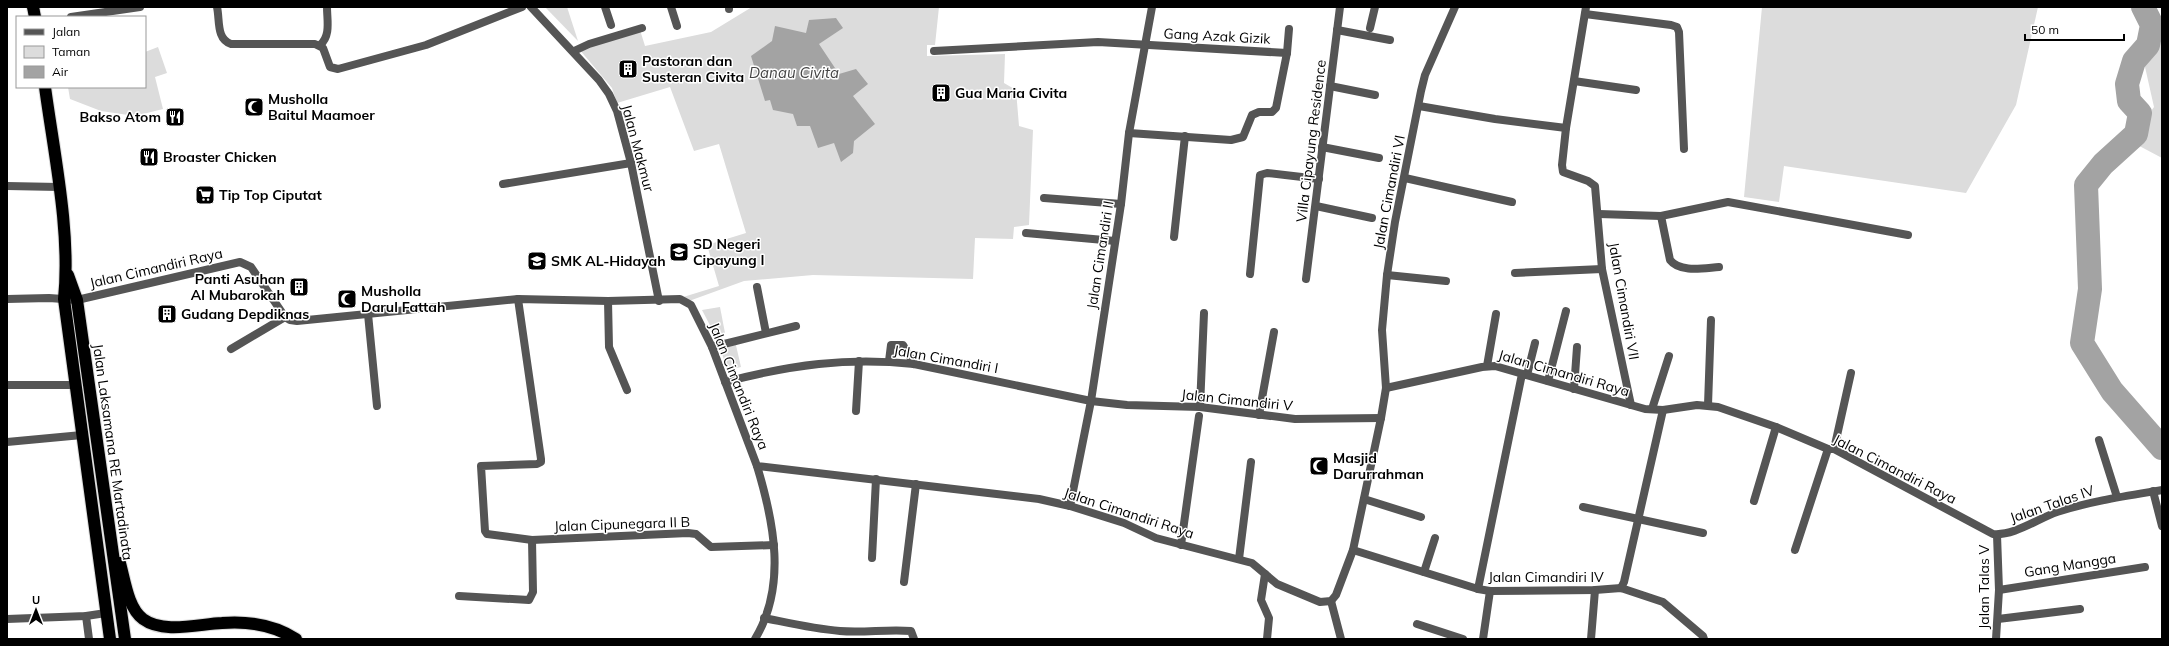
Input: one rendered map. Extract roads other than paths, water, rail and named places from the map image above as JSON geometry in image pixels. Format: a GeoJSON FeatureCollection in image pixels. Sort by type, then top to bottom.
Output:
{"type":"FeatureCollection","features":[{"type":"Feature","properties":{"kind":"highway","name":"Jalan Laksamana RE Martadinata"},"geometry":{"type":"LineString","coordinates":[[45,88],[59,187],[67,270],[64,299],[110,639]]}},
{"type":"Feature","properties":{"kind":"highway","name":"Jalan Laksamana RE Martadinata"},"geometry":{"type":"LineString","coordinates":[[67,270],[77,300],[125,639]]}},
{"type":"Feature","properties":{"kind":"highway"},"geometry":{"type":"LineString","coordinates":[[108,520],[132,605],[143,619],[153,624],[175,627],[223,623],[247,623],[267,626],[288,634],[296,639]]}},
{"type":"Feature","properties":{"kind":"street"},"geometry":{"type":"LineString","coordinates":[[78,16],[140,7]]}},
{"type":"Feature","properties":{"kind":"street"},"geometry":{"type":"LineString","coordinates":[[217,7],[221,37],[225,42],[231,44],[320,45]]}},
{"type":"Feature","properties":{"kind":"street"},"geometry":{"type":"LineString","coordinates":[[320,45],[326,37],[327,7]]}},
{"type":"Feature","properties":{"kind":"street"},"geometry":{"type":"LineString","coordinates":[[320,45],[323,48],[330,67],[338,69],[426,45],[522,7]]}},
{"type":"Feature","properties":{"kind":"street","name":"Jalan Makmur"},"geometry":{"type":"LineString","coordinates":[[531,7],[574,51],[609,94],[622,127],[631,163],[659,301]]}},
{"type":"Feature","properties":{"kind":"street"},"geometry":{"type":"LineString","coordinates":[[605,7],[611,25]]}},
{"type":"Feature","properties":{"kind":"street"},"geometry":{"type":"LineString","coordinates":[[671,7],[678,26]]}},
{"type":"Feature","properties":{"kind":"street","name":"Jalan Cimandiri II"},"geometry":{"type":"LineString","coordinates":[[1070,506],[1091,401],[1121,204],[1129,132],[1152,7]]}},
{"type":"Feature","properties":{"kind":"street","name":"Villa Cipayung Residence"},"geometry":{"type":"LineString","coordinates":[[1306,279],[1340,7]]}},
{"type":"Feature","properties":{"kind":"street"},"geometry":{"type":"LineString","coordinates":[[1370,28],[1374,7]]}},
{"type":"Feature","properties":{"kind":"street","name":"Jalan Cimandiri VI"},"geometry":{"type":"LineString","coordinates":[[1386,388],[1382,330],[1387,275],[1395,222],[1425,75],[1456,7]]}},
{"type":"Feature","properties":{"kind":"street"},"geometry":{"type":"LineString","coordinates":[[1586,10],[1671,24],[1678,29],[1684,149]]}},
{"type":"Feature","properties":{"kind":"street","name":"Jalan Cimandiri VII"},"geometry":{"type":"LineString","coordinates":[[1586,10],[1566,128],[1562,165],[1563,172],[1588,181],[1595,186],[1602,269],[1630,406]]}},
{"type":"Feature","properties":{"kind":"street"},"geometry":{"type":"LineString","coordinates":[[574,51],[589,44],[642,28]]}},
{"type":"Feature","properties":{"kind":"street"},"geometry":{"type":"LineString","coordinates":[[1129,132],[1231,140],[1243,137],[1252,115],[1258,112],[1272,112],[1276,108],[1287,53],[1289,29]]}},
{"type":"Feature","properties":{"kind":"street"},"geometry":{"type":"LineString","coordinates":[[1337,30],[1390,40]]}},
{"type":"Feature","properties":{"kind":"street","name":"Gang Azak Gizik"},"geometry":{"type":"LineString","coordinates":[[934,51],[1084,42],[1287,53]]}},
{"type":"Feature","properties":{"kind":"street"},"geometry":{"type":"LineString","coordinates":[[1574,81],[1636,90]]}},
{"type":"Feature","properties":{"kind":"street"},"geometry":{"type":"LineString","coordinates":[[1330,86],[1375,95]]}},
{"type":"Feature","properties":{"kind":"street"},"geometry":{"type":"LineString","coordinates":[[1418,106],[1495,119],[1566,128]]}},
{"type":"Feature","properties":{"kind":"street"},"geometry":{"type":"LineString","coordinates":[[1174,237],[1185,136]]}},
{"type":"Feature","properties":{"kind":"street"},"geometry":{"type":"LineString","coordinates":[[1322,147],[1379,158]]}},
{"type":"Feature","properties":{"kind":"street"},"geometry":{"type":"LineString","coordinates":[[503,184],[631,163]]}},
{"type":"Feature","properties":{"kind":"street"},"geometry":{"type":"LineString","coordinates":[[1250,274],[1260,175],[1267,173],[1319,179]]}},
{"type":"Feature","properties":{"kind":"street"},"geometry":{"type":"LineString","coordinates":[[1405,178],[1512,202]]}},
{"type":"Feature","properties":{"kind":"street"},"geometry":{"type":"LineString","coordinates":[[7,186],[59,187]]}},
{"type":"Feature","properties":{"kind":"street"},"geometry":{"type":"LineString","coordinates":[[1044,198],[1121,204]]}},
{"type":"Feature","properties":{"kind":"street"},"geometry":{"type":"LineString","coordinates":[[1598,214],[1661,216],[1728,202],[1908,236]]}},
{"type":"Feature","properties":{"kind":"street"},"geometry":{"type":"LineString","coordinates":[[1316,206],[1372,218]]}},
{"type":"Feature","properties":{"kind":"street"},"geometry":{"type":"LineString","coordinates":[[1661,216],[1670,260],[1674,266],[1682,268],[1719,268]]}},
{"type":"Feature","properties":{"kind":"street"},"geometry":{"type":"LineString","coordinates":[[1026,233],[1115,240]]}},
{"type":"Feature","properties":{"kind":"street","name":"Jalan Cimandiri Raya"},"geometry":{"type":"LineString","coordinates":[[7,299],[77,300],[240,262],[251,267],[285,317],[290,320],[297,321],[518,299],[608,301],[659,301],[680,299],[692,305],[712,347],[757,466],[1039,499],[1070,506],[1124,523],[1156,538],[1252,563],[1277,584],[1320,602],[1331,601]]}},
{"type":"Feature","properties":{"kind":"street"},"geometry":{"type":"LineString","coordinates":[[1515,273],[1602,269]]}},
{"type":"Feature","properties":{"kind":"street"},"geometry":{"type":"LineString","coordinates":[[1387,275],[1446,281]]}},
{"type":"Feature","properties":{"kind":"street"},"geometry":{"type":"LineString","coordinates":[[757,287],[766,333]]}},
{"type":"Feature","properties":{"kind":"street","name":"Jalan Cipunegara II B"},"geometry":{"type":"LineString","coordinates":[[518,299],[541,462],[537,464],[481,466],[485,531],[491,536],[532,540],[688,533],[696,534],[711,547],[774,545]]}},
{"type":"Feature","properties":{"kind":"street"},"geometry":{"type":"LineString","coordinates":[[608,301],[609,347],[627,390]]}},
{"type":"Feature","properties":{"kind":"street"},"geometry":{"type":"LineString","coordinates":[[1548,381],[1566,311]]}},
{"type":"Feature","properties":{"kind":"street"},"geometry":{"type":"LineString","coordinates":[[1200,407],[1204,313]]}},
{"type":"Feature","properties":{"kind":"street"},"geometry":{"type":"LineString","coordinates":[[368,314],[377,406]]}},
{"type":"Feature","properties":{"kind":"street"},"geometry":{"type":"LineString","coordinates":[[1487,366],[1496,314]]}},
{"type":"Feature","properties":{"kind":"street"},"geometry":{"type":"LineString","coordinates":[[231,349],[285,317]]}},
{"type":"Feature","properties":{"kind":"street"},"geometry":{"type":"LineString","coordinates":[[1708,405],[1711,320]]}},
{"type":"Feature","properties":{"kind":"street"},"geometry":{"type":"LineString","coordinates":[[712,347],[796,326]]}},
{"type":"Feature","properties":{"kind":"street"},"geometry":{"type":"LineString","coordinates":[[1259,415],[1274,332]]}},
{"type":"Feature","properties":{"kind":"street"},"geometry":{"type":"LineString","coordinates":[[1478,589],[1524,374],[1535,344]]}},
{"type":"Feature","properties":{"kind":"street"},"geometry":{"type":"LineString","coordinates":[[889,362],[891,345],[903,345],[914,364]]}},
{"type":"Feature","properties":{"kind":"street"},"geometry":{"type":"LineString","coordinates":[[1574,389],[1578,347]]}},
{"type":"Feature","properties":{"kind":"street"},"geometry":{"type":"LineString","coordinates":[[1652,409],[1669,356]]}},
{"type":"Feature","properties":{"kind":"street"},"geometry":{"type":"LineString","coordinates":[[856,411],[859,361]]}},
{"type":"Feature","properties":{"kind":"street","name":"Jalan Cimandiri I"},"geometry":{"type":"LineString","coordinates":[[725,382],[806,364],[859,361],[889,362],[914,364],[1091,401]]}},
{"type":"Feature","properties":{"kind":"street","name":"Jalan Cimandiri Raya"},"geometry":{"type":"LineString","coordinates":[[1386,388],[1487,366],[1495,366],[1630,406],[1663,410],[1708,405],[1776,427],[1831,449],[1988,532],[1997,534]]}},
{"type":"Feature","properties":{"kind":"street"},"geometry":{"type":"LineString","coordinates":[[1795,550],[1831,449],[1851,373]]}},
{"type":"Feature","properties":{"kind":"street"},"geometry":{"type":"LineString","coordinates":[[7,385],[75,385]]}},
{"type":"Feature","properties":{"kind":"street"},"geometry":{"type":"LineString","coordinates":[[1341,639],[1331,601],[1336,595],[1353,550],[1386,388]]}},
{"type":"Feature","properties":{"kind":"street","name":"Jalan Cimandiri V"},"geometry":{"type":"LineString","coordinates":[[1091,401],[1127,405],[1200,407],[1295,419],[1381,418]]}},
{"type":"Feature","properties":{"kind":"street"},"geometry":{"type":"LineString","coordinates":[[1621,588],[1624,582],[1639,519],[1663,410]]}},
{"type":"Feature","properties":{"kind":"street"},"geometry":{"type":"LineString","coordinates":[[1181,545],[1199,416]]}},
{"type":"Feature","properties":{"kind":"street"},"geometry":{"type":"LineString","coordinates":[[1754,501],[1776,427]]}},
{"type":"Feature","properties":{"kind":"street"},"geometry":{"type":"LineString","coordinates":[[7,442],[82,435]]}},
{"type":"Feature","properties":{"kind":"street"},"geometry":{"type":"LineString","coordinates":[[2099,440],[2117,497]]}},
{"type":"Feature","properties":{"kind":"street"},"geometry":{"type":"LineString","coordinates":[[1239,559],[1251,462]]}},
{"type":"Feature","properties":{"kind":"street"},"geometry":{"type":"LineString","coordinates":[[756,639],[775,585],[773,530],[757,466]]}},
{"type":"Feature","properties":{"kind":"street"},"geometry":{"type":"LineString","coordinates":[[872,558],[876,479]]}},
{"type":"Feature","properties":{"kind":"street"},"geometry":{"type":"LineString","coordinates":[[904,582],[916,484]]}},
{"type":"Feature","properties":{"kind":"street","name":"Jalan Talas IV"},"geometry":{"type":"LineString","coordinates":[[1997,534],[2005,533],[2056,513],[2117,497],[2162,490]]}},
{"type":"Feature","properties":{"kind":"street"},"geometry":{"type":"LineString","coordinates":[[2153,491],[2162,526]]}},
{"type":"Feature","properties":{"kind":"street"},"geometry":{"type":"LineString","coordinates":[[1364,499],[1421,517]]}},
{"type":"Feature","properties":{"kind":"street"},"geometry":{"type":"LineString","coordinates":[[1583,507],[1704,533]]}},
{"type":"Feature","properties":{"kind":"street","name":"Jalan Talas V"},"geometry":{"type":"LineString","coordinates":[[1996,639],[1999,590],[1997,534]]}},
{"type":"Feature","properties":{"kind":"street"},"geometry":{"type":"LineString","coordinates":[[1424,572],[1435,538]]}},
{"type":"Feature","properties":{"kind":"street"},"geometry":{"type":"LineString","coordinates":[[459,596],[529,600],[533,592],[532,540]]}},
{"type":"Feature","properties":{"kind":"street","name":"Jalan Cimandiri IV"},"geometry":{"type":"LineString","coordinates":[[1353,550],[1478,589],[1490,591],[1595,590],[1621,588],[1663,602],[1703,636],[1704,639]]}},
{"type":"Feature","properties":{"kind":"street","name":"Gang Mangga"},"geometry":{"type":"LineString","coordinates":[[1999,590],[2145,567]]}},
{"type":"Feature","properties":{"kind":"street"},"geometry":{"type":"LineString","coordinates":[[1265,574],[1261,600],[1269,618],[1268,639]]}},
{"type":"Feature","properties":{"kind":"street"},"geometry":{"type":"LineString","coordinates":[[1591,639],[1595,590]]}},
{"type":"Feature","properties":{"kind":"street"},"geometry":{"type":"LineString","coordinates":[[1483,639],[1490,591]]}},
{"type":"Feature","properties":{"kind":"street"},"geometry":{"type":"LineString","coordinates":[[1998,619],[2080,609]]}},
{"type":"Feature","properties":{"kind":"street"},"geometry":{"type":"LineString","coordinates":[[7,619],[86,616],[106,613]]}},
{"type":"Feature","properties":{"kind":"street"},"geometry":{"type":"LineString","coordinates":[[86,616],[89,639]]}},
{"type":"Feature","properties":{"kind":"street"},"geometry":{"type":"LineString","coordinates":[[764,618],[805,627],[840,631],[911,631],[914,639]]}},
{"type":"Feature","properties":{"kind":"street"},"geometry":{"type":"LineString","coordinates":[[1417,624],[1462,639]]}},
{"type":"Feature","properties":{"kind":"water","name":"Danau Civita"},"geometry":{"type":"Polygon","coordinates":[[[836,18],[843,28],[819,44],[839,74],[856,69],[868,84],[853,96],[875,124],[854,141],[853,153],[841,162],[834,143],[818,148],[810,126],[797,126],[793,114],[773,110],[770,100],[765,101],[751,56],[772,41],[775,26],[806,33],[809,20],[836,18]]]}},
{"type":"Feature","properties":{"kind":"waterway"},"geometry":{"type":"LineString","coordinates":[[2143,7],[2152,25],[2148,45],[2134,61],[2127,84],[2129,101],[2140,113],[2136,134],[2103,164],[2086,185],[2090,289],[2082,343],[2112,391],[2162,448]]}},
{"type":"Feature","properties":{"kind":"place","name":"Pastoran dan Susteran Civita"},"geometry":{"type":"Point","coordinates":[628,69]}},
{"type":"Feature","properties":{"kind":"place","name":"Gua Maria Civita"},"geometry":{"type":"Point","coordinates":[941,93]}},
{"type":"Feature","properties":{"kind":"place","name":"Musholla Baitul Maamoer"},"geometry":{"type":"Point","coordinates":[254,107]}},
{"type":"Feature","properties":{"kind":"place","name":"Bakso Atom"},"geometry":{"type":"Point","coordinates":[175,117]}},
{"type":"Feature","properties":{"kind":"place","name":"Broaster Chicken"},"geometry":{"type":"Point","coordinates":[149,157]}},
{"type":"Feature","properties":{"kind":"place","name":"Tip Top Ciputat"},"geometry":{"type":"Point","coordinates":[205,195]}},
{"type":"Feature","properties":{"kind":"place","name":"SD Negeri Cipayung I"},"geometry":{"type":"Point","coordinates":[679,252]}},
{"type":"Feature","properties":{"kind":"place","name":"SMK AL-Hidayah"},"geometry":{"type":"Point","coordinates":[537,261]}},
{"type":"Feature","properties":{"kind":"place","name":"Panti Asuhan Al Mubarokah"},"geometry":{"type":"Point","coordinates":[299,287]}},
{"type":"Feature","properties":{"kind":"place","name":"Musholla Darul Fattah"},"geometry":{"type":"Point","coordinates":[347,299]}},
{"type":"Feature","properties":{"kind":"place","name":"Gudang Depdiknas"},"geometry":{"type":"Point","coordinates":[167,314]}},
{"type":"Feature","properties":{"kind":"place","name":"Masjid Darurrahman"},"geometry":{"type":"Point","coordinates":[1319,466]}}]}
